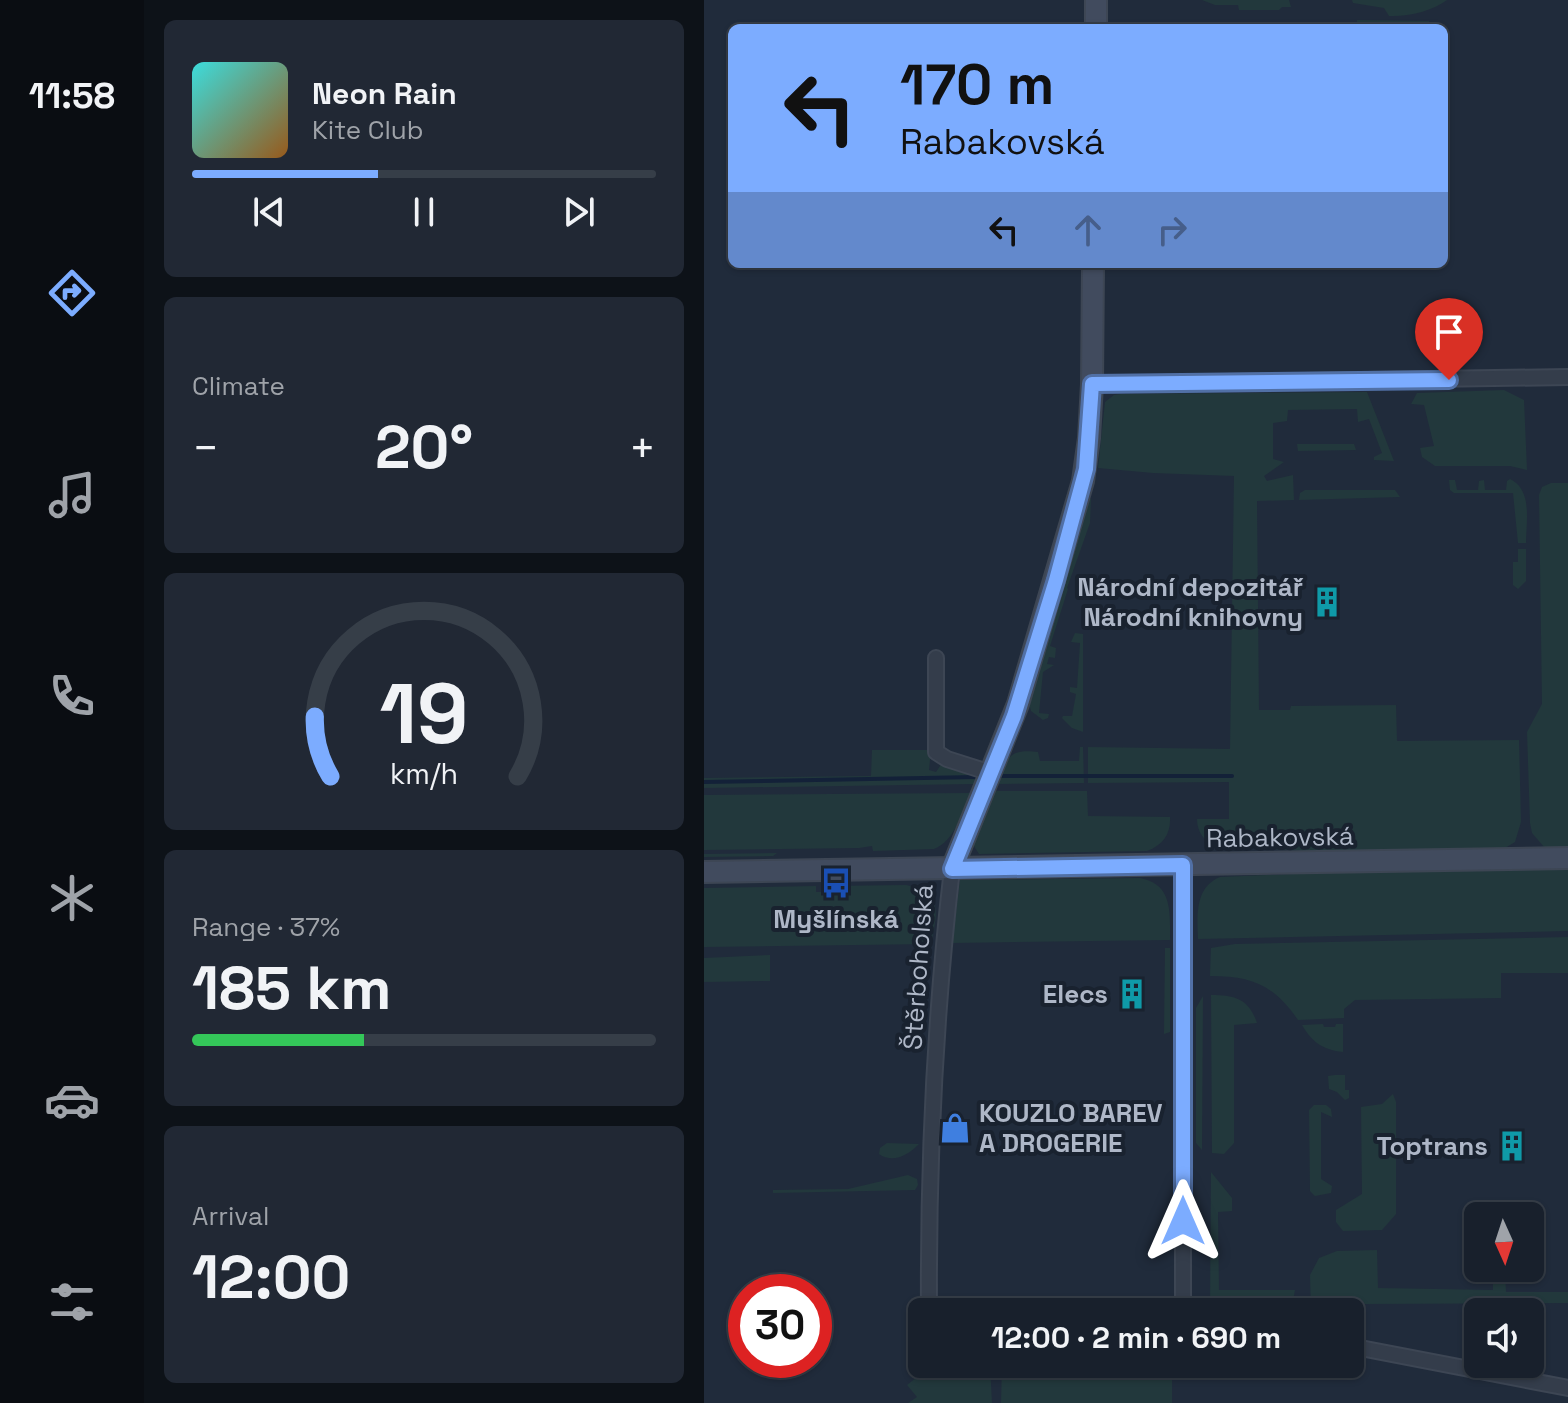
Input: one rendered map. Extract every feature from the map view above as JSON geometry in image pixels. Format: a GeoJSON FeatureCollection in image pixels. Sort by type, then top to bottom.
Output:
{"type":"FeatureCollection","features":[{"type":"Feature","properties":{"kind":"main road"},"geometry":{"type":"LineString","coordinates":[[1096,0],[1096,24]]}},
{"type":"Feature","properties":{"kind":"main road","name":"Štěrboholská"},"geometry":{"type":"LineString","coordinates":[[952,869],[1026,680],[1080,495],[1088,454],[1092,384],[1093,268]]}},
{"type":"Feature","properties":{"kind":"main road","name":"Rabakovská"},"geometry":{"type":"LineString","coordinates":[[704,872],[1568,858]]}},
{"type":"Feature","properties":{"kind":"street"},"geometry":{"type":"LineString","coordinates":[[1092,384],[1568,377]]}},
{"type":"Feature","properties":{"kind":"street"},"geometry":{"type":"LineString","coordinates":[[936,658],[936,752],[947,759],[991,773]]}},
{"type":"Feature","properties":{"kind":"street"},"geometry":{"type":"LineString","coordinates":[[1183,865],[1183,1298]]}},
{"type":"Feature","properties":{"kind":"street","name":"Štěrboholská"},"geometry":{"type":"LineString","coordinates":[[929,1298],[939,1007],[952,869]]}},
{"type":"Feature","properties":{"kind":"street"},"geometry":{"type":"LineString","coordinates":[[1364,1349],[1568,1388]]}},
{"type":"Feature","properties":{"kind":"green space"},"geometry":{"type":"Polygon","coordinates":[[[1202,0],[1289,0],[1291,7],[1239,10],[1238,5],[1215,5],[1202,0]]]}},
{"type":"Feature","properties":{"kind":"green space"},"geometry":{"type":"Polygon","coordinates":[[[1352,0],[1447,0],[1427,10],[1389,16],[1384,8],[1353,3],[1352,0]]]}},
{"type":"Feature","properties":{"kind":"green space"},"geometry":{"type":"Polygon","coordinates":[[[1357,20],[1429,21],[1429,24],[1357,24],[1357,20]]]}},
{"type":"Feature","properties":{"kind":"green space"},"geometry":{"type":"Polygon","coordinates":[[[1504,390],[1524,400],[1527,470],[1510,466],[1435,466],[1422,457],[1420,448],[1434,446],[1424,405],[1411,404],[1417,393],[1504,390]]]}},
{"type":"Feature","properties":{"kind":"green space"},"geometry":{"type":"Polygon","coordinates":[[[1367,392],[1394,461],[1374,460],[1382,453],[1369,419],[1358,422],[1357,409],[1288,410],[1287,421],[1273,423],[1273,459],[1284,462],[1264,476],[1267,481],[1293,475],[1294,500],[1257,501],[1259,710],[1290,710],[1291,706],[1396,705],[1397,741],[1519,740],[1521,822],[1515,842],[1500,851],[1341,853],[1215,846],[1202,836],[1197,819],[1229,819],[1229,782],[1088,783],[1088,747],[1230,749],[1234,476],[1098,468],[1105,402],[1121,394],[1367,392]]]}},
{"type":"Feature","properties":{"kind":"green space"},"geometry":{"type":"Polygon","coordinates":[[[1297,444],[1354,444],[1356,450],[1298,451],[1297,444]]]}},
{"type":"Feature","properties":{"kind":"green space"},"geometry":{"type":"Polygon","coordinates":[[[1510,479],[1517,484],[1525,499],[1526,543],[1518,543],[1513,493],[1454,493],[1450,490],[1449,480],[1455,480],[1457,490],[1478,490],[1479,481],[1484,480],[1485,490],[1506,490],[1510,479]]]}},
{"type":"Feature","properties":{"kind":"green space"},"geometry":{"type":"Polygon","coordinates":[[[1551,483],[1568,483],[1568,851],[1545,848],[1532,833],[1530,823],[1527,732],[1542,704],[1539,495],[1542,487],[1551,483]]]}},
{"type":"Feature","properties":{"kind":"green space"},"geometry":{"type":"Polygon","coordinates":[[[1305,490],[1395,490],[1400,497],[1299,500],[1300,493],[1305,490]]]}},
{"type":"Feature","properties":{"kind":"green space"},"geometry":{"type":"Polygon","coordinates":[[[1087,499],[1091,499],[1090,523],[1050,646],[1056,648],[1055,658],[1049,657],[1047,664],[1054,665],[1043,672],[1039,713],[1049,714],[1043,720],[1031,711],[1028,699],[1087,499]]]}},
{"type":"Feature","properties":{"kind":"green space"},"geometry":{"type":"Polygon","coordinates":[[[1518,549],[1526,549],[1526,581],[1518,589],[1513,585],[1513,562],[1518,562],[1518,549]]]}},
{"type":"Feature","properties":{"kind":"green space"},"geometry":{"type":"Polygon","coordinates":[[[1075,633],[1083,634],[1083,732],[1072,728],[1062,718],[1072,716],[1076,694],[1070,692],[1070,687],[1077,688],[1080,643],[1071,642],[1075,633]]]}},
{"type":"Feature","properties":{"kind":"green space"},"geometry":{"type":"Polygon","coordinates":[[[1080,747],[1083,747],[1084,783],[996,784],[1006,762],[1014,754],[1038,752],[1040,761],[1079,761],[1080,747]]]}},
{"type":"Feature","properties":{"kind":"green space"},"geometry":{"type":"Polygon","coordinates":[[[872,750],[931,750],[929,770],[936,772],[942,763],[978,775],[974,784],[704,788],[704,778],[871,776],[872,750]]]}},
{"type":"Feature","properties":{"kind":"green space"},"geometry":{"type":"Polygon","coordinates":[[[993,791],[1087,791],[1088,816],[1170,817],[1169,829],[1162,842],[1147,851],[979,854],[972,843],[993,791]]]}},
{"type":"Feature","properties":{"kind":"green space"},"geometry":{"type":"Polygon","coordinates":[[[971,793],[953,833],[934,849],[873,851],[872,846],[704,850],[704,795],[971,793]]]}},
{"type":"Feature","properties":{"kind":"green space"},"geometry":{"type":"Polygon","coordinates":[[[777,853],[773,856],[704,857],[704,854],[777,853]]]}},
{"type":"Feature","properties":{"kind":"green space"},"geometry":{"type":"Polygon","coordinates":[[[1568,869],[1568,931],[1198,939],[1199,903],[1206,888],[1220,877],[1568,869]]]}},
{"type":"Feature","properties":{"kind":"green space"},"geometry":{"type":"Polygon","coordinates":[[[1140,878],[1159,886],[1164,893],[1169,910],[1170,940],[952,943],[960,880],[1140,878]]]}},
{"type":"Feature","properties":{"kind":"green space"},"geometry":{"type":"Polygon","coordinates":[[[906,885],[927,893],[935,906],[931,944],[704,947],[704,888],[816,886],[816,892],[829,892],[829,886],[906,885]]]}},
{"type":"Feature","properties":{"kind":"green space"},"geometry":{"type":"Polygon","coordinates":[[[1568,937],[1568,973],[1501,973],[1501,998],[1355,1000],[1344,1009],[1344,1018],[1298,1020],[1280,998],[1261,985],[1238,978],[1210,976],[1211,948],[1235,944],[1568,937]]]}},
{"type":"Feature","properties":{"kind":"green space"},"geometry":{"type":"Polygon","coordinates":[[[1165,948],[1170,948],[1170,1032],[1164,1034],[1165,948]]]}},
{"type":"Feature","properties":{"kind":"green space"},"geometry":{"type":"Polygon","coordinates":[[[770,955],[770,981],[704,982],[704,958],[770,955]]]}},
{"type":"Feature","properties":{"kind":"green space"},"geometry":{"type":"Polygon","coordinates":[[[1211,995],[1240,1000],[1250,1008],[1257,1023],[1234,1025],[1234,1143],[1224,1154],[1212,1153],[1211,995]]]}},
{"type":"Feature","properties":{"kind":"green space"},"geometry":{"type":"Polygon","coordinates":[[[1203,996],[1202,1150],[1196,1143],[1196,1008],[1203,996]]]}},
{"type":"Feature","properties":{"kind":"green space"},"geometry":{"type":"Polygon","coordinates":[[[1323,1024],[1324,1027],[1335,1027],[1336,1024],[1343,1024],[1343,1052],[1319,1044],[1302,1025],[1323,1024]]]}},
{"type":"Feature","properties":{"kind":"green space"},"geometry":{"type":"Polygon","coordinates":[[[1345,1075],[1345,1090],[1349,1090],[1349,1098],[1345,1100],[1329,1089],[1328,1076],[1345,1075]]]}},
{"type":"Feature","properties":{"kind":"green space"},"geometry":{"type":"Polygon","coordinates":[[[1393,1094],[1396,1102],[1396,1214],[1382,1230],[1343,1231],[1336,1222],[1336,1210],[1362,1194],[1361,1107],[1382,1104],[1393,1094]]]}},
{"type":"Feature","properties":{"kind":"green space"},"geometry":{"type":"Polygon","coordinates":[[[1314,1105],[1326,1105],[1331,1109],[1332,1117],[1321,1112],[1321,1179],[1332,1186],[1331,1193],[1315,1196],[1310,1191],[1309,1110],[1314,1105]]]}},
{"type":"Feature","properties":{"kind":"green space"},"geometry":{"type":"Polygon","coordinates":[[[887,1143],[919,1144],[905,1155],[890,1158],[879,1154],[880,1148],[887,1143]]]}},
{"type":"Feature","properties":{"kind":"green space"},"geometry":{"type":"Polygon","coordinates":[[[1211,1172],[1232,1198],[1232,1211],[1218,1212],[1219,1290],[1295,1290],[1294,1298],[1210,1298],[1211,1172]]]}},
{"type":"Feature","properties":{"kind":"green space"},"geometry":{"type":"Polygon","coordinates":[[[908,1175],[917,1179],[915,1190],[773,1193],[773,1190],[848,1189],[908,1175]]]}},
{"type":"Feature","properties":{"kind":"green space"},"geometry":{"type":"Polygon","coordinates":[[[1377,1250],[1378,1288],[1493,1290],[1493,1284],[1506,1282],[1506,1292],[1568,1292],[1568,1303],[1544,1303],[1544,1298],[1464,1298],[1464,1304],[1364,1304],[1364,1298],[1311,1298],[1310,1275],[1319,1258],[1337,1251],[1377,1250]]]}},
{"type":"Feature","properties":{"kind":"green space"},"geometry":{"type":"Polygon","coordinates":[[[916,1378],[991,1378],[992,1403],[908,1403],[917,1397],[907,1385],[916,1378]]]}},
{"type":"Feature","properties":{"kind":"green space"},"geometry":{"type":"Polygon","coordinates":[[[1002,1378],[1172,1378],[1172,1403],[1001,1403],[1002,1378]]]}},
{"type":"Feature","properties":{"kind":"waterway"},"geometry":{"type":"LineString","coordinates":[[999,776],[1232,776]]}},
{"type":"Feature","properties":{"kind":"waterway"},"geometry":{"type":"LineString","coordinates":[[704,782],[977,777]]}},
{"type":"Feature","properties":{"kind":"place","name":"Národní depozitář Národní knihovny"},"geometry":{"type":"Point","coordinates":[1327,602]}},
{"type":"Feature","properties":{"kind":"place","name":"Myšlínská"},"geometry":{"type":"Point","coordinates":[836,883]}},
{"type":"Feature","properties":{"kind":"place","name":"Elecs"},"geometry":{"type":"Point","coordinates":[1132,994]}},
{"type":"Feature","properties":{"kind":"place","name":"KOUZLO BAREV A DROGERIE"},"geometry":{"type":"Point","coordinates":[955,1128]}},
{"type":"Feature","properties":{"kind":"place","name":"Toptrans"},"geometry":{"type":"Point","coordinates":[1512,1146]}},
{"type":"Feature","properties":{"kind":"route"},"geometry":{"type":"LineString","coordinates":[[1183,1221],[1183,865],[952,869],[1014,716],[1056,580],[1086,469],[1092,384],[1449,380]]}}]}
